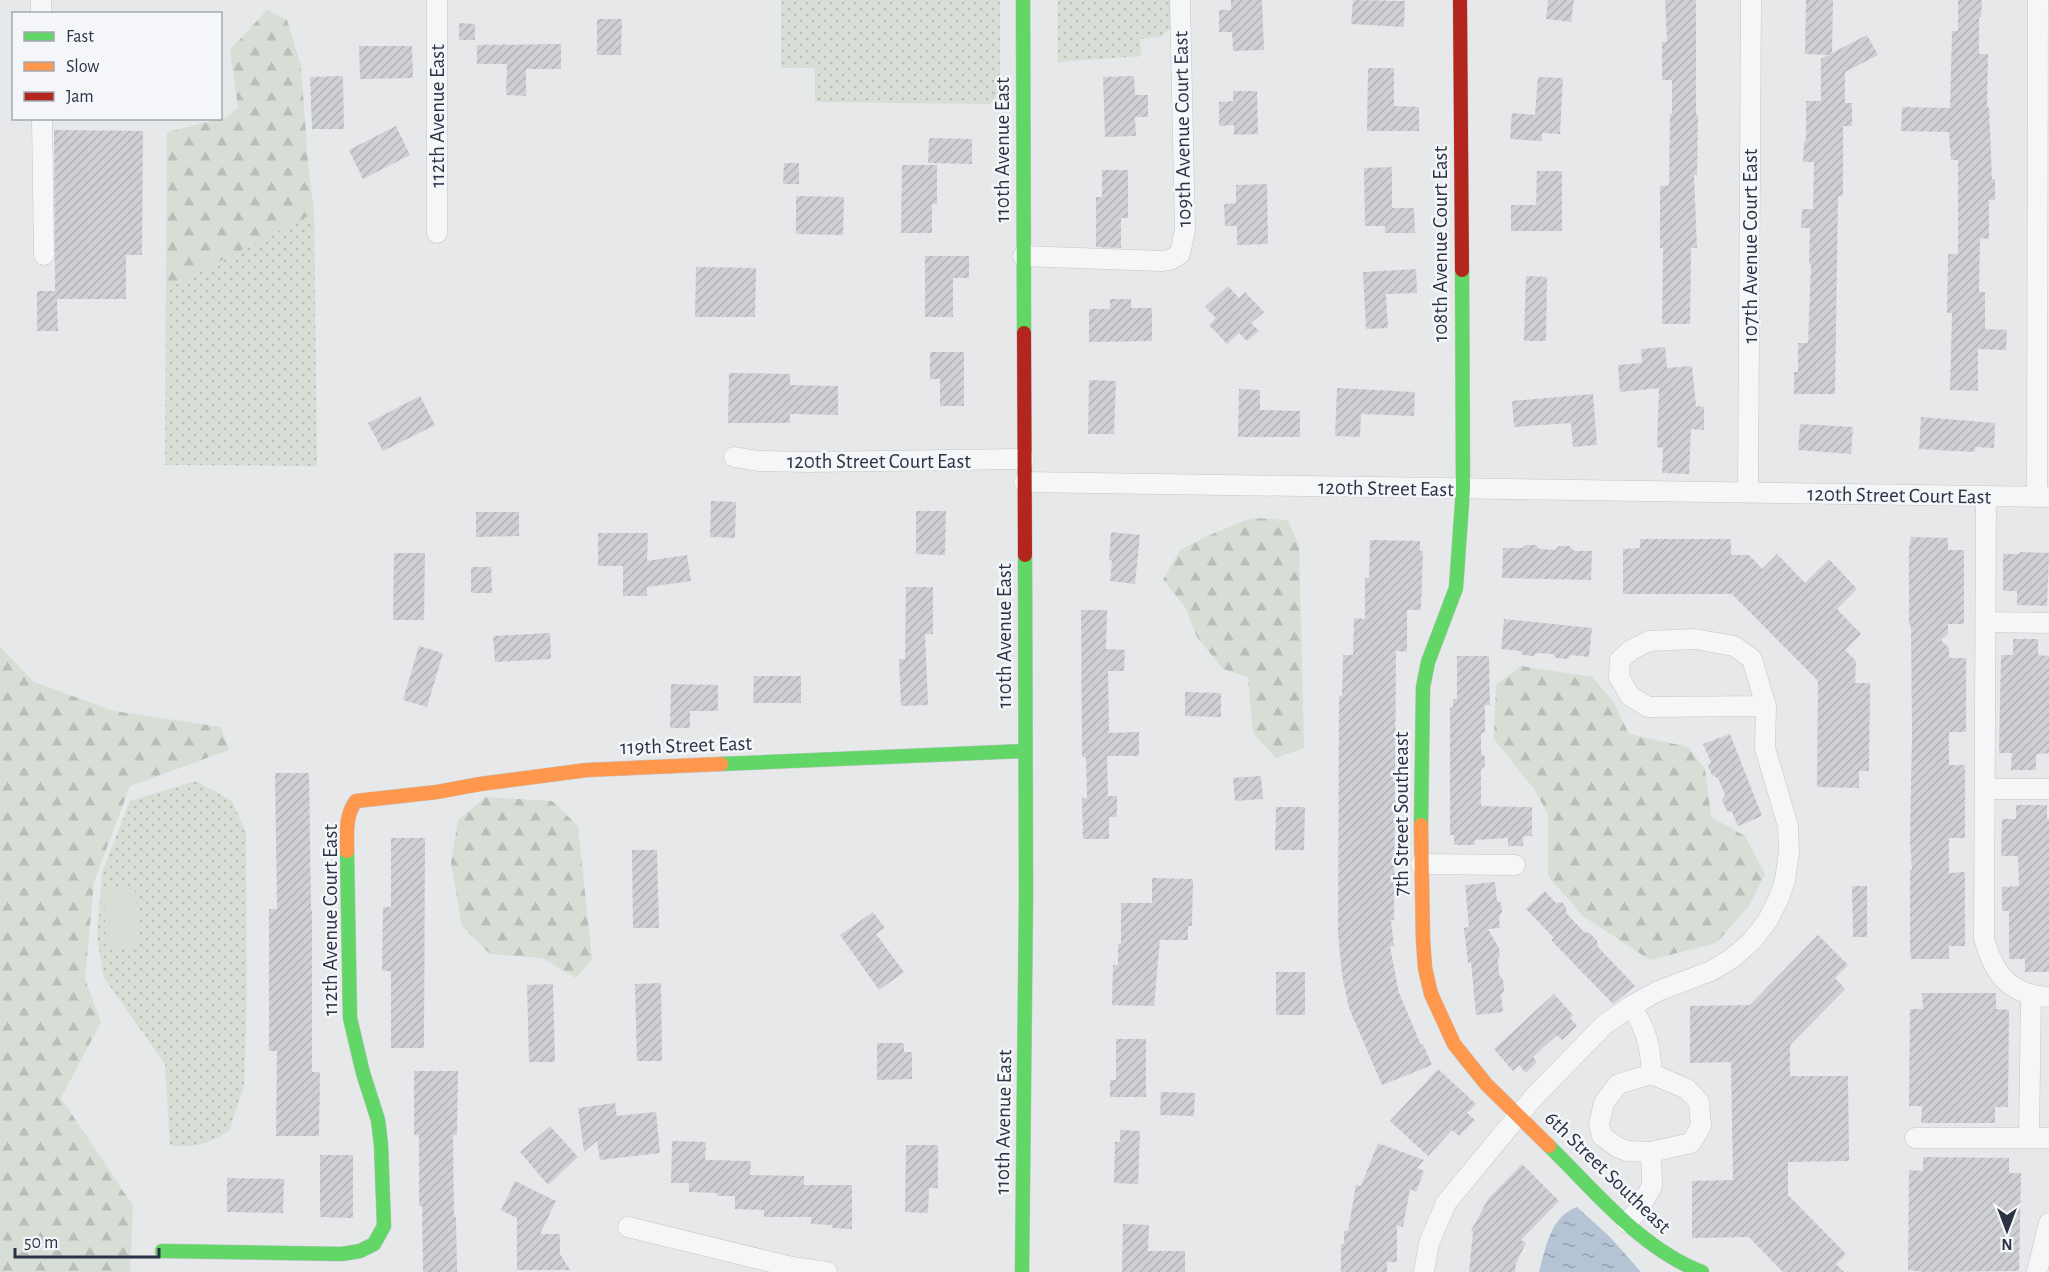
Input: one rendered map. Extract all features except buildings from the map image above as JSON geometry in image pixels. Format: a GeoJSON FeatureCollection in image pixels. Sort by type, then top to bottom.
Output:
{"type":"FeatureCollection","features":[{"type":"Feature","properties":{"kind":"street","name":"112th Avenue East"},"geometry":{"type":"LineString","coordinates":[[437,0],[437,232]]}},
{"type":"Feature","properties":{"kind":"street","name":"110th Avenue East"},"geometry":{"type":"LineString","coordinates":[[1022,1272],[1026,896],[1023,0]]}},
{"type":"Feature","properties":{"kind":"street","name":"108th Avenue Court East"},"geometry":{"type":"LineString","coordinates":[[1460,0],[1463,489]]}},
{"type":"Feature","properties":{"kind":"street","name":"107th Avenue Court East"},"geometry":{"type":"LineString","coordinates":[[1748,493],[1751,0]]}},
{"type":"Feature","properties":{"kind":"street"},"geometry":{"type":"LineString","coordinates":[[2038,0],[2043,497]]}},
{"type":"Feature","properties":{"kind":"street","name":"109th Avenue Court East"},"geometry":{"type":"LineString","coordinates":[[1023,256],[1161,261],[1170,260],[1180,254],[1185,230],[1180,3]]}},
{"type":"Feature","properties":{"kind":"street"},"geometry":{"type":"LineString","coordinates":[[42,120],[44,255]]}},
{"type":"Feature","properties":{"kind":"street","name":"120th Street Court East"},"geometry":{"type":"LineString","coordinates":[[734,457],[758,461],[810,462],[1024,459]]}},
{"type":"Feature","properties":{"kind":"street","name":"120th Street East"},"geometry":{"type":"LineString","coordinates":[[1024,482],[1748,493]]}},
{"type":"Feature","properties":{"kind":"street","name":"7th Street Southeast"},"geometry":{"type":"LineString","coordinates":[[1463,489],[1456,588],[1428,662],[1423,687],[1420,791],[1425,968],[1431,994],[1454,1044],[1486,1084],[1518,1115]]}},
{"type":"Feature","properties":{"kind":"street","name":"120th Street Court East"},"geometry":{"type":"LineString","coordinates":[[1748,493],[2043,497]]}},
{"type":"Feature","properties":{"kind":"street"},"geometry":{"type":"LineString","coordinates":[[1986,496],[1984,938],[1988,951],[2004,980],[2016,989],[2040,997],[2029,1138]]}},
{"type":"Feature","properties":{"kind":"street"},"geometry":{"type":"LineString","coordinates":[[1986,622],[2049,623]]}},
{"type":"Feature","properties":{"kind":"street"},"geometry":{"type":"LineString","coordinates":[[1424,1272],[1429,1243],[1446,1203],[1518,1115],[1604,1025],[1631,1006],[1659,991],[1711,971],[1731,959],[1752,941],[1779,898],[1785,880],[1789,851],[1788,826],[1765,748],[1766,706],[1752,659],[1734,646],[1695,639],[1649,641],[1631,650],[1620,660],[1619,678],[1630,696],[1648,706],[1766,706]]}},
{"type":"Feature","properties":{"kind":"street","name":"119th Street East"},"geometry":{"type":"LineString","coordinates":[[352,806],[356,801],[364,799],[437,792],[587,770],[1025,751]]}},
{"type":"Feature","properties":{"kind":"street"},"geometry":{"type":"LineString","coordinates":[[1985,789],[2049,789]]}},
{"type":"Feature","properties":{"kind":"street","name":"112th Avenue Court East"},"geometry":{"type":"LineString","coordinates":[[162,1251],[342,1254],[360,1251],[374,1244],[384,1226],[378,1120],[363,1073],[350,1018],[347,825],[352,806]]}},
{"type":"Feature","properties":{"kind":"street"},"geometry":{"type":"LineString","coordinates":[[1421,864],[1515,865]]}},
{"type":"Feature","properties":{"kind":"street"},"geometry":{"type":"LineString","coordinates":[[1631,1006],[1643,1024],[1650,1045],[1652,1074]]}},
{"type":"Feature","properties":{"kind":"street"},"geometry":{"type":"LineString","coordinates":[[1652,1074],[1687,1089],[1699,1102],[1701,1126],[1691,1143],[1651,1152],[1617,1147],[1602,1136],[1599,1124],[1604,1103],[1618,1084],[1652,1074]]}},
{"type":"Feature","properties":{"kind":"street","name":"6th Street Southeast"},"geometry":{"type":"LineString","coordinates":[[1518,1115],[1627,1223],[1659,1251],[1702,1272]]}},
{"type":"Feature","properties":{"kind":"street"},"geometry":{"type":"LineString","coordinates":[[1915,1138],[2049,1138]]}},
{"type":"Feature","properties":{"kind":"street"},"geometry":{"type":"LineString","coordinates":[[1627,1223],[1639,1209],[1652,1186],[1651,1152]]}},
{"type":"Feature","properties":{"kind":"street"},"geometry":{"type":"LineString","coordinates":[[2037,1272],[2049,1223]]}},
{"type":"Feature","properties":{"kind":"street"},"geometry":{"type":"LineString","coordinates":[[628,1227],[792,1268],[827,1272]]}},
{"type":"Feature","properties":{"kind":"green space"},"geometry":{"type":"Polygon","coordinates":[[[781,0],[1000,0],[1000,99],[990,104],[815,102],[815,68],[781,68],[781,0]]]}},
{"type":"Feature","properties":{"kind":"green space"},"geometry":{"type":"Polygon","coordinates":[[[1058,0],[1177,0],[1172,27],[1161,37],[1140,39],[1141,56],[1058,62],[1058,0]]]}},
{"type":"Feature","properties":{"kind":"green space"},"geometry":{"type":"Polygon","coordinates":[[[267,10],[287,20],[301,66],[314,213],[166,289],[167,132],[222,120],[238,107],[230,50],[267,10]]]}},
{"type":"Feature","properties":{"kind":"green space"},"geometry":{"type":"Polygon","coordinates":[[[314,213],[317,466],[165,465],[166,289],[314,213]]]}},
{"type":"Feature","properties":{"kind":"green space"},"geometry":{"type":"Polygon","coordinates":[[[1252,518],[1288,520],[1299,546],[1304,748],[1276,758],[1253,733],[1248,677],[1223,669],[1197,637],[1185,607],[1163,580],[1180,550],[1252,518]]]}},
{"type":"Feature","properties":{"kind":"green space"},"geometry":{"type":"Polygon","coordinates":[[[0,647],[34,682],[114,711],[221,727],[229,750],[130,786],[94,882],[85,979],[101,1022],[61,1098],[133,1206],[130,1272],[0,1272],[0,647]]]}},
{"type":"Feature","properties":{"kind":"green space"},"geometry":{"type":"Polygon","coordinates":[[[1521,666],[1592,677],[1613,701],[1629,734],[1688,747],[1705,769],[1711,817],[1745,836],[1765,874],[1749,906],[1716,943],[1650,960],[1583,916],[1548,876],[1548,814],[1534,789],[1494,739],[1496,685],[1521,666]]]}},
{"type":"Feature","properties":{"kind":"green space"},"geometry":{"type":"Polygon","coordinates":[[[196,781],[232,801],[246,833],[247,994],[244,1086],[229,1131],[201,1144],[179,1146],[170,1145],[165,1064],[104,978],[97,938],[102,872],[130,801],[196,781]]]}},
{"type":"Feature","properties":{"kind":"green space"},"geometry":{"type":"Polygon","coordinates":[[[486,797],[552,801],[578,826],[592,960],[576,978],[542,958],[490,954],[462,926],[451,863],[458,820],[486,797]]]}},
{"type":"Feature","properties":{"kind":"green space"},"geometry":{"type":"Polygon","coordinates":[[[135,888],[138,948],[106,949],[104,889],[135,888]]]}},
{"type":"Feature","properties":{"kind":"water"},"geometry":{"type":"Polygon","coordinates":[[[1577,1207],[1610,1237],[1641,1272],[1539,1272],[1550,1234],[1555,1225],[1568,1212],[1577,1207]]]}},
{"type":"Feature","properties":{"kind":"traffic: fast"},"geometry":{"type":"LineString","coordinates":[[1023,0],[1024,333]]}},
{"type":"Feature","properties":{"kind":"traffic: fast"},"geometry":{"type":"LineString","coordinates":[[1421,825],[1423,687],[1428,662],[1456,588],[1463,489],[1462,270]]}},
{"type":"Feature","properties":{"kind":"traffic: fast"},"geometry":{"type":"LineString","coordinates":[[1022,1272],[1026,896],[1025,555]]}},
{"type":"Feature","properties":{"kind":"traffic: fast"},"geometry":{"type":"LineString","coordinates":[[721,764],[1025,751]]}},
{"type":"Feature","properties":{"kind":"traffic: fast"},"geometry":{"type":"LineString","coordinates":[[162,1251],[342,1254],[360,1251],[374,1244],[384,1226],[378,1120],[363,1073],[350,1018],[347,851]]}},
{"type":"Feature","properties":{"kind":"traffic: fast"},"geometry":{"type":"LineString","coordinates":[[1549,1146],[1639,1234],[1680,1262],[1702,1272]]}},
{"type":"Feature","properties":{"kind":"traffic: slow"},"geometry":{"type":"LineString","coordinates":[[347,851],[348,818],[356,801],[437,792],[587,770],[721,764]]}},
{"type":"Feature","properties":{"kind":"traffic: slow"},"geometry":{"type":"LineString","coordinates":[[1421,825],[1423,940],[1425,968],[1431,994],[1454,1044],[1486,1084],[1549,1146]]}},
{"type":"Feature","properties":{"kind":"traffic: jam"},"geometry":{"type":"LineString","coordinates":[[1460,0],[1462,270]]}},
{"type":"Feature","properties":{"kind":"traffic: jam"},"geometry":{"type":"LineString","coordinates":[[1024,333],[1025,555]]}}]}
